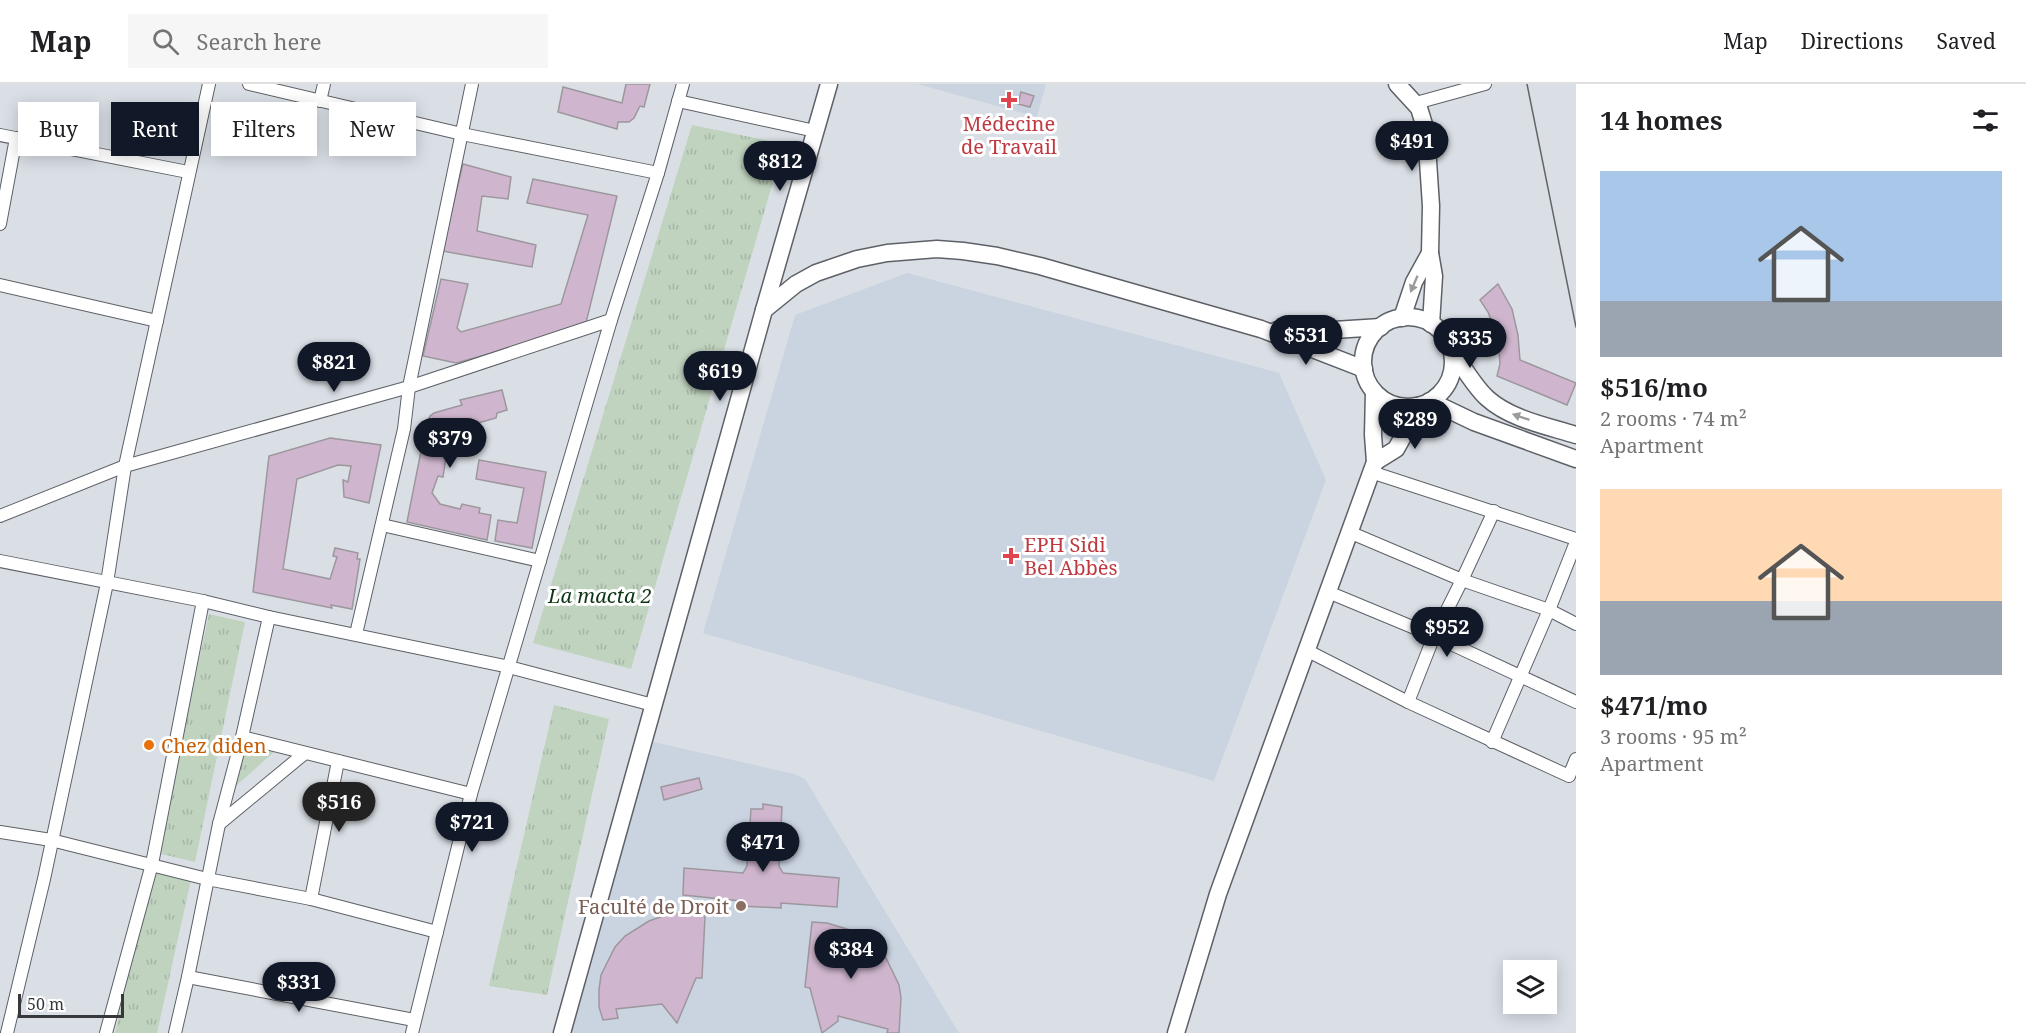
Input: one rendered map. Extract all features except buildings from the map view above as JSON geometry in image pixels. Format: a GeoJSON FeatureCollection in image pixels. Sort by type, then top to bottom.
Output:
{"type":"FeatureCollection","features":[{"type":"Feature","properties":{"kind":"main road"},"geometry":{"type":"LineString","coordinates":[[562,1033],[829,84]]}},
{"type":"Feature","properties":{"kind":"main road"},"geometry":{"type":"LineString","coordinates":[[1397,84],[1416,103],[1426,131],[1431,206],[1430,252],[1434,276],[1431,324]]}},
{"type":"Feature","properties":{"kind":"main road"},"geometry":{"type":"LineString","coordinates":[[764,310],[796,284],[831,267],[887,253],[937,249],[997,256],[1018,261],[1261,329],[1364,369]]}},
{"type":"Feature","properties":{"kind":"main road"},"geometry":{"type":"LineString","coordinates":[[1402,318],[1414,282],[1430,252]]}},
{"type":"Feature","properties":{"kind":"main road"},"geometry":{"type":"LineString","coordinates":[[1261,329],[1318,331],[1380,327],[1402,318],[1422,320],[1431,324],[1447,339],[1451,349],[1485,396],[1496,405],[1512,414],[1576,435]]}},
{"type":"Feature","properties":{"kind":"main road"},"geometry":{"type":"LineString","coordinates":[[1380,327],[1366,345],[1364,369],[1367,381],[1374,392],[1394,405],[1405,407],[1423,404],[1442,392],[1450,379],[1453,364],[1451,349]]}},
{"type":"Feature","properties":{"kind":"main road"},"geometry":{"type":"LineString","coordinates":[[1176,1033],[1218,894],[1373,467],[1374,392]]}},
{"type":"Feature","properties":{"kind":"main road"},"geometry":{"type":"LineString","coordinates":[[1423,404],[1576,459]]}},
{"type":"Feature","properties":{"kind":"main road"},"geometry":{"type":"LineString","coordinates":[[1373,467],[1396,449],[1423,404]]}},
{"type":"Feature","properties":{"kind":"street"},"geometry":{"type":"LineString","coordinates":[[7,1033],[44,879],[107,583],[124,466],[209,84]]}},
{"type":"Feature","properties":{"kind":"street"},"geometry":{"type":"LineString","coordinates":[[249,84],[462,134],[658,173]]}},
{"type":"Feature","properties":{"kind":"street"},"geometry":{"type":"LineString","coordinates":[[320,101],[324,84]]}},
{"type":"Feature","properties":{"kind":"street"},"geometry":{"type":"LineString","coordinates":[[356,634],[404,429],[409,387],[472,84]]}},
{"type":"Feature","properties":{"kind":"street"},"geometry":{"type":"LineString","coordinates":[[411,1033],[471,794],[683,84]]}},
{"type":"Feature","properties":{"kind":"street"},"geometry":{"type":"LineString","coordinates":[[1416,103],[1485,84]]}},
{"type":"Feature","properties":{"kind":"street"},"geometry":{"type":"LineString","coordinates":[[678,101],[815,131]]}},
{"type":"Feature","properties":{"kind":"street"},"geometry":{"type":"LineString","coordinates":[[0,135],[188,172]]}},
{"type":"Feature","properties":{"kind":"street"},"geometry":{"type":"LineString","coordinates":[[0,217],[16,138]]}},
{"type":"Feature","properties":{"kind":"street"},"geometry":{"type":"LineString","coordinates":[[0,285],[157,321]]}},
{"type":"Feature","properties":{"kind":"street"},"geometry":{"type":"LineString","coordinates":[[0,516],[124,466],[409,387],[611,320]]}},
{"type":"Feature","properties":{"kind":"street"},"geometry":{"type":"LineString","coordinates":[[1373,467],[1576,540],[1549,610],[1492,742]]}},
{"type":"Feature","properties":{"kind":"street"},"geometry":{"type":"LineString","coordinates":[[1408,702],[1434,636],[1494,511]]}},
{"type":"Feature","properties":{"kind":"street"},"geometry":{"type":"LineString","coordinates":[[382,525],[540,561]]}},
{"type":"Feature","properties":{"kind":"street"},"geometry":{"type":"LineString","coordinates":[[1349,532],[1462,580],[1549,610],[1576,624]]}},
{"type":"Feature","properties":{"kind":"street"},"geometry":{"type":"LineString","coordinates":[[0,561],[203,601],[509,667],[653,705]]}},
{"type":"Feature","properties":{"kind":"street"},"geometry":{"type":"LineString","coordinates":[[1328,592],[1434,636],[1576,702]]}},
{"type":"Feature","properties":{"kind":"street"},"geometry":{"type":"LineString","coordinates":[[106,1033],[152,864],[203,601]]}},
{"type":"Feature","properties":{"kind":"street"},"geometry":{"type":"LineString","coordinates":[[175,1033],[219,824],[242,737],[269,617]]}},
{"type":"Feature","properties":{"kind":"street"},"geometry":{"type":"LineString","coordinates":[[1306,650],[1408,702],[1573,778],[1576,759]]}},
{"type":"Feature","properties":{"kind":"street"},"geometry":{"type":"LineString","coordinates":[[242,737],[471,794]]}},
{"type":"Feature","properties":{"kind":"street"},"geometry":{"type":"LineString","coordinates":[[219,824],[305,753]]}},
{"type":"Feature","properties":{"kind":"street"},"geometry":{"type":"LineString","coordinates":[[311,899],[338,761]]}},
{"type":"Feature","properties":{"kind":"street"},"geometry":{"type":"LineString","coordinates":[[0,832],[51,840],[207,879],[311,899],[437,932]]}},
{"type":"Feature","properties":{"kind":"street"},"geometry":{"type":"LineString","coordinates":[[188,977],[414,1020]]}},
{"type":"Feature","properties":{"kind":"shaded area","name":"Médecine de Travail"},"geometry":{"type":"Polygon","coordinates":[[[917,84],[1046,84],[1037,117],[917,84]]]}},
{"type":"Feature","properties":{"kind":"shaded area","name":"EPH Sidi Bel Abbès"},"geometry":{"type":"Polygon","coordinates":[[[907,273],[1279,373],[1326,480],[1214,781],[703,633],[795,315],[907,273]]]}},
{"type":"Feature","properties":{"kind":"shaded area","name":"Faculté de Droit"},"geometry":{"type":"Polygon","coordinates":[[[654,742],[794,774],[805,779],[959,1033],[564,1033],[644,749],[654,742]]]}},
{"type":"Feature","properties":{"kind":"green space","name":"La macta 2"},"geometry":{"type":"Polygon","coordinates":[[[692,125],[784,144],[631,669],[533,643],[692,125]]]}},
{"type":"Feature","properties":{"kind":"green space"},"geometry":{"type":"Polygon","coordinates":[[[209,614],[245,622],[195,862],[157,853],[209,614]]]}},
{"type":"Feature","properties":{"kind":"green space"},"geometry":{"type":"Polygon","coordinates":[[[554,705],[609,719],[547,995],[489,986],[554,705]]]}},
{"type":"Feature","properties":{"kind":"green space"},"geometry":{"type":"Polygon","coordinates":[[[243,743],[275,751],[235,787],[243,743]]]}},
{"type":"Feature","properties":{"kind":"green space"},"geometry":{"type":"Polygon","coordinates":[[[151,871],[191,880],[157,1033],[115,1033],[151,871]]]}},
{"type":"Feature","properties":{"kind":"tram line"},"geometry":{"type":"LineString","coordinates":[[1527,84],[1576,327]]}},
{"type":"Feature","properties":{"kind":"place","name":"Médecine de Travail"},"geometry":{"type":"Point","coordinates":[1009,100]}},
{"type":"Feature","properties":{"kind":"place","name":"EPH Sidi Bel Abbès"},"geometry":{"type":"Point","coordinates":[1011,556]}},
{"type":"Feature","properties":{"kind":"place","name":"Chez diden"},"geometry":{"type":"Point","coordinates":[149,745]}},
{"type":"Feature","properties":{"kind":"place","name":"Faculté de Droit"},"geometry":{"type":"Point","coordinates":[741,906]}}]}
